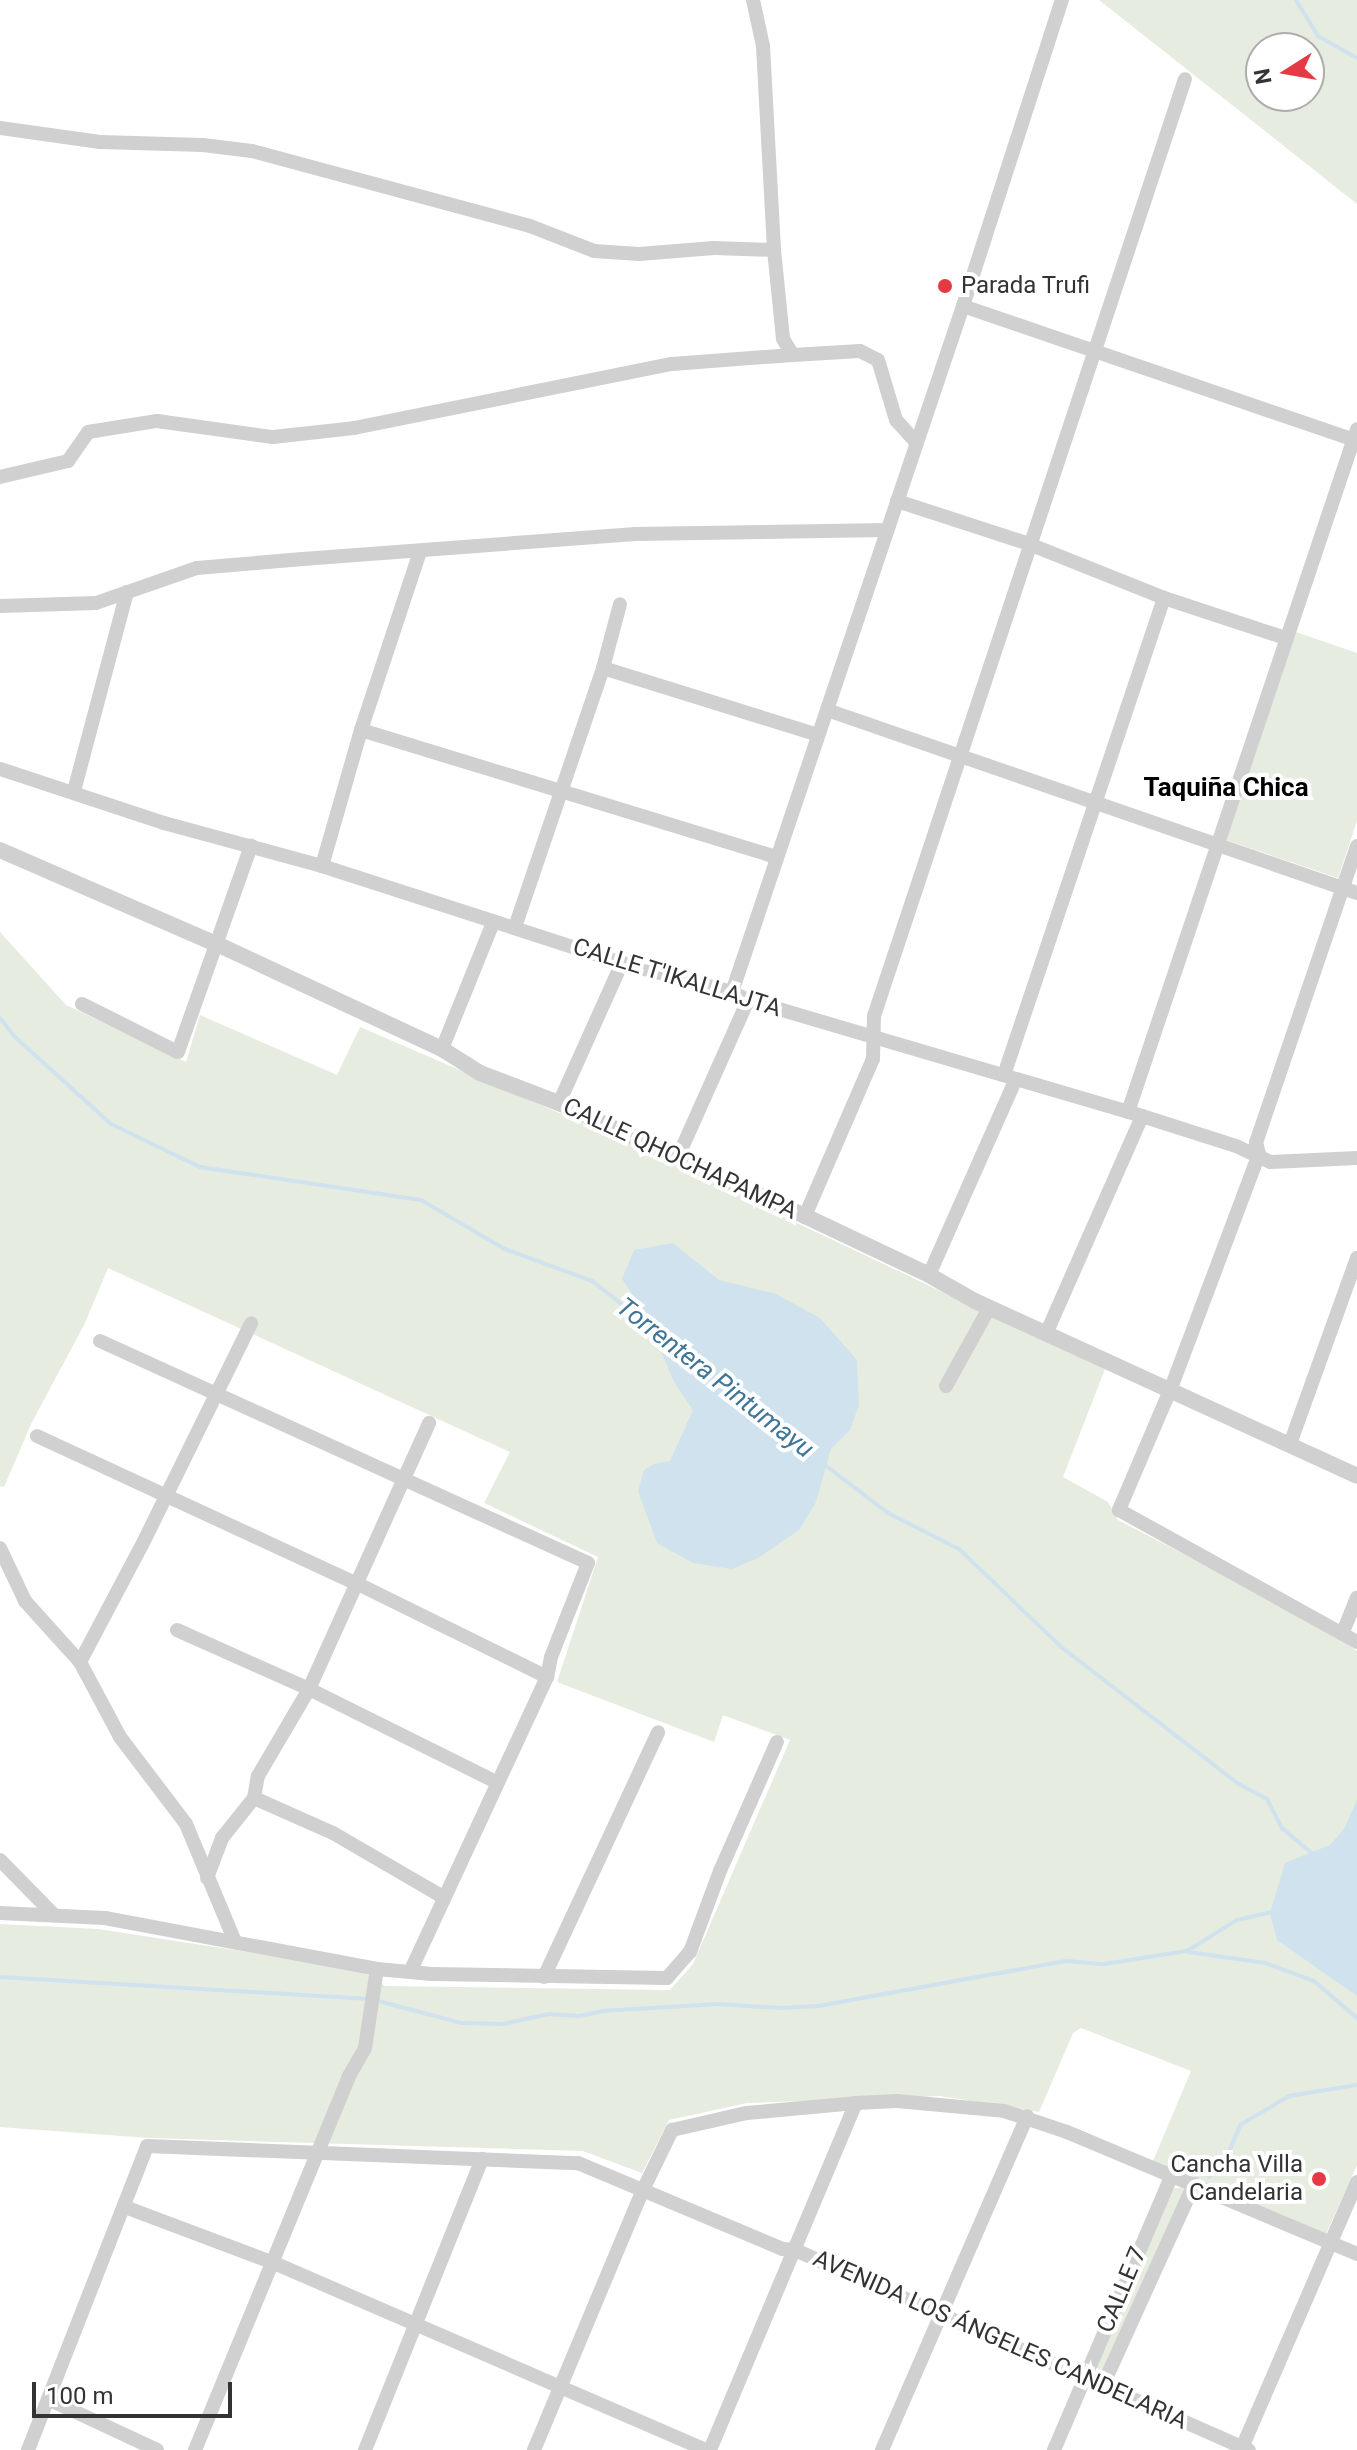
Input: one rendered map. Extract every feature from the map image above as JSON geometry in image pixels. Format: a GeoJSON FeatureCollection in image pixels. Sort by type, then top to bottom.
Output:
{"type":"FeatureCollection","features":[{"type":"Feature","properties":{"kind":"street"},"geometry":{"type":"LineString","coordinates":[[753,0],[763,46],[774,250],[783,339],[793,355]]}},
{"type":"Feature","properties":{"kind":"street"},"geometry":{"type":"LineString","coordinates":[[732,992],[963,306],[1062,0]]}},
{"type":"Feature","properties":{"kind":"street"},"geometry":{"type":"LineString","coordinates":[[805,1216],[873,1059],[874,1016],[958,754],[1185,79]]}},
{"type":"Feature","properties":{"kind":"street"},"geometry":{"type":"LineString","coordinates":[[0,128],[100,142],[252,151],[530,226],[594,251],[639,254],[714,248],[774,250]]}},
{"type":"Feature","properties":{"kind":"street"},"geometry":{"type":"LineString","coordinates":[[963,306],[1356,437],[1286,638],[1135,1114],[1046,1334]]}},
{"type":"Feature","properties":{"kind":"street"},"geometry":{"type":"LineString","coordinates":[[0,477],[68,461],[88,432],[157,421],[273,437],[354,428],[672,364],[860,351],[878,360],[896,420],[917,443]]}},
{"type":"Feature","properties":{"kind":"street"},"geometry":{"type":"LineString","coordinates":[[897,501],[1029,544],[1164,598],[1286,638]]}},
{"type":"Feature","properties":{"kind":"street"},"geometry":{"type":"LineString","coordinates":[[0,606],[96,603],[197,568],[635,534],[887,530]]}},
{"type":"Feature","properties":{"kind":"street"},"geometry":{"type":"LineString","coordinates":[[322,866],[361,730],[420,552]]}},
{"type":"Feature","properties":{"kind":"street"},"geometry":{"type":"LineString","coordinates":[[74,791],[127,592]]}},
{"type":"Feature","properties":{"kind":"street"},"geometry":{"type":"LineString","coordinates":[[929,1275],[1010,1077],[1095,801],[1164,598]]}},
{"type":"Feature","properties":{"kind":"street"},"geometry":{"type":"LineString","coordinates":[[515,927],[603,668],[620,604]]}},
{"type":"Feature","properties":{"kind":"street"},"geometry":{"type":"LineString","coordinates":[[603,668],[818,735]]}},
{"type":"Feature","properties":{"kind":"street"},"geometry":{"type":"LineString","coordinates":[[827,710],[1350,890]]}},
{"type":"Feature","properties":{"kind":"street"},"geometry":{"type":"LineString","coordinates":[[361,730],[777,857]]}},
{"type":"Feature","properties":{"kind":"street","name":"CALLE T'IKALLAJTA"},"geometry":{"type":"LineString","coordinates":[[0,769],[164,823],[322,866],[622,963],[732,992],[748,1000],[1135,1114],[1259,1154],[1271,1162],[1357,1158]]}},
{"type":"Feature","properties":{"kind":"street"},"geometry":{"type":"LineString","coordinates":[[82,1004],[178,1052],[219,945],[251,846]]}},
{"type":"Feature","properties":{"kind":"street"},"geometry":{"type":"LineString","coordinates":[[1357,846],[1350,890],[1256,1142],[1259,1154],[1171,1388],[1119,1510],[1357,1642]]}},
{"type":"Feature","properties":{"kind":"street","name":"CALLE QHOCHAPAMPA"},"geometry":{"type":"LineString","coordinates":[[0,850],[219,945],[442,1049],[480,1073],[559,1103],[805,1216],[929,1275],[989,1308],[1171,1388],[1357,1476]]}},
{"type":"Feature","properties":{"kind":"street"},"geometry":{"type":"LineString","coordinates":[[442,1049],[493,923]]}},
{"type":"Feature","properties":{"kind":"street"},"geometry":{"type":"LineString","coordinates":[[559,1103],[622,963]]}},
{"type":"Feature","properties":{"kind":"street"},"geometry":{"type":"LineString","coordinates":[[677,1159],[748,1000]]}},
{"type":"Feature","properties":{"kind":"street"},"geometry":{"type":"LineString","coordinates":[[1290,1444],[1357,1258]]}},
{"type":"Feature","properties":{"kind":"street"},"geometry":{"type":"LineString","coordinates":[[946,1386],[989,1308]]}},
{"type":"Feature","properties":{"kind":"street"},"geometry":{"type":"LineString","coordinates":[[80,1662],[251,1323]]}},
{"type":"Feature","properties":{"kind":"street"},"geometry":{"type":"LineString","coordinates":[[100,1341],[218,1392],[588,1563],[551,1657],[547,1677],[410,1972]]}},
{"type":"Feature","properties":{"kind":"street"},"geometry":{"type":"LineString","coordinates":[[207,1878],[222,1838],[254,1798],[258,1776],[309,1689],[429,1423]]}},
{"type":"Feature","properties":{"kind":"street"},"geometry":{"type":"LineString","coordinates":[[37,1436],[358,1584],[547,1677]]}},
{"type":"Feature","properties":{"kind":"street"},"geometry":{"type":"LineString","coordinates":[[0,1548],[25,1601],[80,1662],[120,1737],[186,1824],[235,1942]]}},
{"type":"Feature","properties":{"kind":"street"},"geometry":{"type":"LineString","coordinates":[[1343,1632],[1357,1598]]}},
{"type":"Feature","properties":{"kind":"street"},"geometry":{"type":"LineString","coordinates":[[177,1630],[309,1689],[496,1782]]}},
{"type":"Feature","properties":{"kind":"street"},"geometry":{"type":"LineString","coordinates":[[544,1977],[658,1732]]}},
{"type":"Feature","properties":{"kind":"street"},"geometry":{"type":"LineString","coordinates":[[0,1913],[105,1918],[377,1969],[544,1977],[667,1978],[684,1961],[777,1742]]}},
{"type":"Feature","properties":{"kind":"street"},"geometry":{"type":"LineString","coordinates":[[254,1798],[333,1833],[443,1897]]}},
{"type":"Feature","properties":{"kind":"street"},"geometry":{"type":"LineString","coordinates":[[0,1860],[55,1916]]}},
{"type":"Feature","properties":{"kind":"street"},"geometry":{"type":"LineString","coordinates":[[195,2450],[349,2076],[365,2048],[377,1969]]}},
{"type":"Feature","properties":{"kind":"street"},"geometry":{"type":"LineString","coordinates":[[28,2450],[125,2207],[274,2263],[708,2450],[856,2103]]}},
{"type":"Feature","properties":{"kind":"street"},"geometry":{"type":"LineString","coordinates":[[534,2450],[643,2190],[672,2130],[747,2113],[856,2103],[922,2103],[1027,2116],[1357,2254]]}},
{"type":"Feature","properties":{"kind":"street"},"geometry":{"type":"LineString","coordinates":[[882,2450],[1027,2116]]}},
{"type":"Feature","properties":{"kind":"street","name":"AVENIDA LOS ÁNGELES CANDELARIA"},"geometry":{"type":"LineString","coordinates":[[125,2207],[147,2146],[578,2163],[783,2249],[795,2250],[1244,2449]]}},
{"type":"Feature","properties":{"kind":"street"},"geometry":{"type":"LineString","coordinates":[[365,2450],[482,2159]]}},
{"type":"Feature","properties":{"kind":"street","name":"CALLE 7"},"geometry":{"type":"LineString","coordinates":[[1054,2450],[1172,2175]]}},
{"type":"Feature","properties":{"kind":"street"},"geometry":{"type":"LineString","coordinates":[[1244,2449],[1329,2242],[1357,2182]]}},
{"type":"Feature","properties":{"kind":"street","name":"CALLE 7"},"geometry":{"type":"LineString","coordinates":[[1103,2385],[1194,2184]]}},
{"type":"Feature","properties":{"kind":"street"},"geometry":{"type":"LineString","coordinates":[[50,2400],[157,2450]]}},
{"type":"Feature","properties":{"kind":"shaded area"},"geometry":{"type":"Polygon","coordinates":[[[1099,0],[1357,0],[1357,204],[1099,0]]]}},
{"type":"Feature","properties":{"kind":"shaded area"},"geometry":{"type":"Polygon","coordinates":[[[1296,632],[1357,653],[1357,821],[1338,878],[1226,840],[1296,632]]]}},
{"type":"Feature","properties":{"kind":"shaded area"},"geometry":{"type":"Polygon","coordinates":[[[0,932],[66,1005],[186,1062],[200,1015],[337,1075],[360,1027],[622,1140],[1105,1369],[1063,1477],[1108,1502],[1118,1520],[1311,1620],[1357,1651],[1357,2165],[1326,2234],[1153,2161],[1191,2071],[1081,2028],[1073,2033],[1039,2112],[940,2096],[747,2103],[669,2120],[642,2173],[583,2151],[149,2138],[0,2127],[0,1924],[98,1929],[359,1969],[385,1986],[670,1990],[693,1964],[790,1740],[723,1715],[714,1742],[557,1682],[598,1557],[484,1503],[510,1452],[108,1268],[84,1325],[31,1424],[4,1487],[0,1486],[0,932]]]}},
{"type":"Feature","properties":{"kind":"shaded area"},"geometry":{"type":"Polygon","coordinates":[[[1173,2188],[1183,2188],[1185,2193],[1101,2377],[1093,2374],[1173,2188]]]}},
{"type":"Feature","properties":{"kind":"water"},"geometry":{"type":"Polygon","coordinates":[[[673,1243],[719,1280],[776,1294],[820,1318],[857,1360],[859,1405],[850,1430],[831,1449],[816,1502],[799,1530],[758,1558],[732,1569],[693,1563],[657,1543],[638,1491],[644,1470],[670,1461],[693,1410],[674,1382],[660,1349],[659,1333],[622,1279],[634,1250],[673,1243]]]}},
{"type":"Feature","properties":{"kind":"water"},"geometry":{"type":"Polygon","coordinates":[[[1357,1800],[1357,1996],[1277,1940],[1270,1913],[1285,1863],[1330,1845],[1344,1829],[1357,1800]]]}},
{"type":"Feature","properties":{"kind":"waterway"},"geometry":{"type":"LineString","coordinates":[[1296,0],[1318,36],[1357,58]]}},
{"type":"Feature","properties":{"kind":"waterway","name":"Torrentera Pintumayu"},"geometry":{"type":"LineString","coordinates":[[0,1018],[15,1037],[111,1124],[200,1167],[421,1200],[505,1249],[592,1281],[661,1335]]}},
{"type":"Feature","properties":{"kind":"waterway","name":"Torrentera Pintumayu"},"geometry":{"type":"LineString","coordinates":[[821,1462],[888,1513],[959,1549],[1060,1646],[1237,1783],[1267,1799],[1282,1828],[1313,1854]]}},
{"type":"Feature","properties":{"kind":"waterway"},"geometry":{"type":"LineString","coordinates":[[378,2001],[462,2023],[503,2024],[549,2014],[579,2016],[602,2011],[718,2004],[781,2008],[818,2006],[1066,1961],[1104,1964],[1187,1951],[1237,1920],[1273,1912]]}},
{"type":"Feature","properties":{"kind":"waterway"},"geometry":{"type":"LineString","coordinates":[[1189,1952],[1265,1963],[1314,1981],[1357,2018]]}},
{"type":"Feature","properties":{"kind":"waterway"},"geometry":{"type":"LineString","coordinates":[[0,1977],[369,1999]]}},
{"type":"Feature","properties":{"kind":"waterway"},"geometry":{"type":"LineString","coordinates":[[1209,2177],[1225,2161],[1240,2125],[1289,2096],[1357,2085]]}},
{"type":"Feature","properties":{"kind":"place","name":"Parada Trufi"},"geometry":{"type":"Point","coordinates":[945,286]}},
{"type":"Feature","properties":{"kind":"place","name":"Cancha Villa Candelaria"},"geometry":{"type":"Point","coordinates":[1319,2179]}},
{"type":"Feature","properties":{"kind":"district","name":"Taquiña Chica"},"geometry":{"type":"Point","coordinates":[1226,788]}}]}
